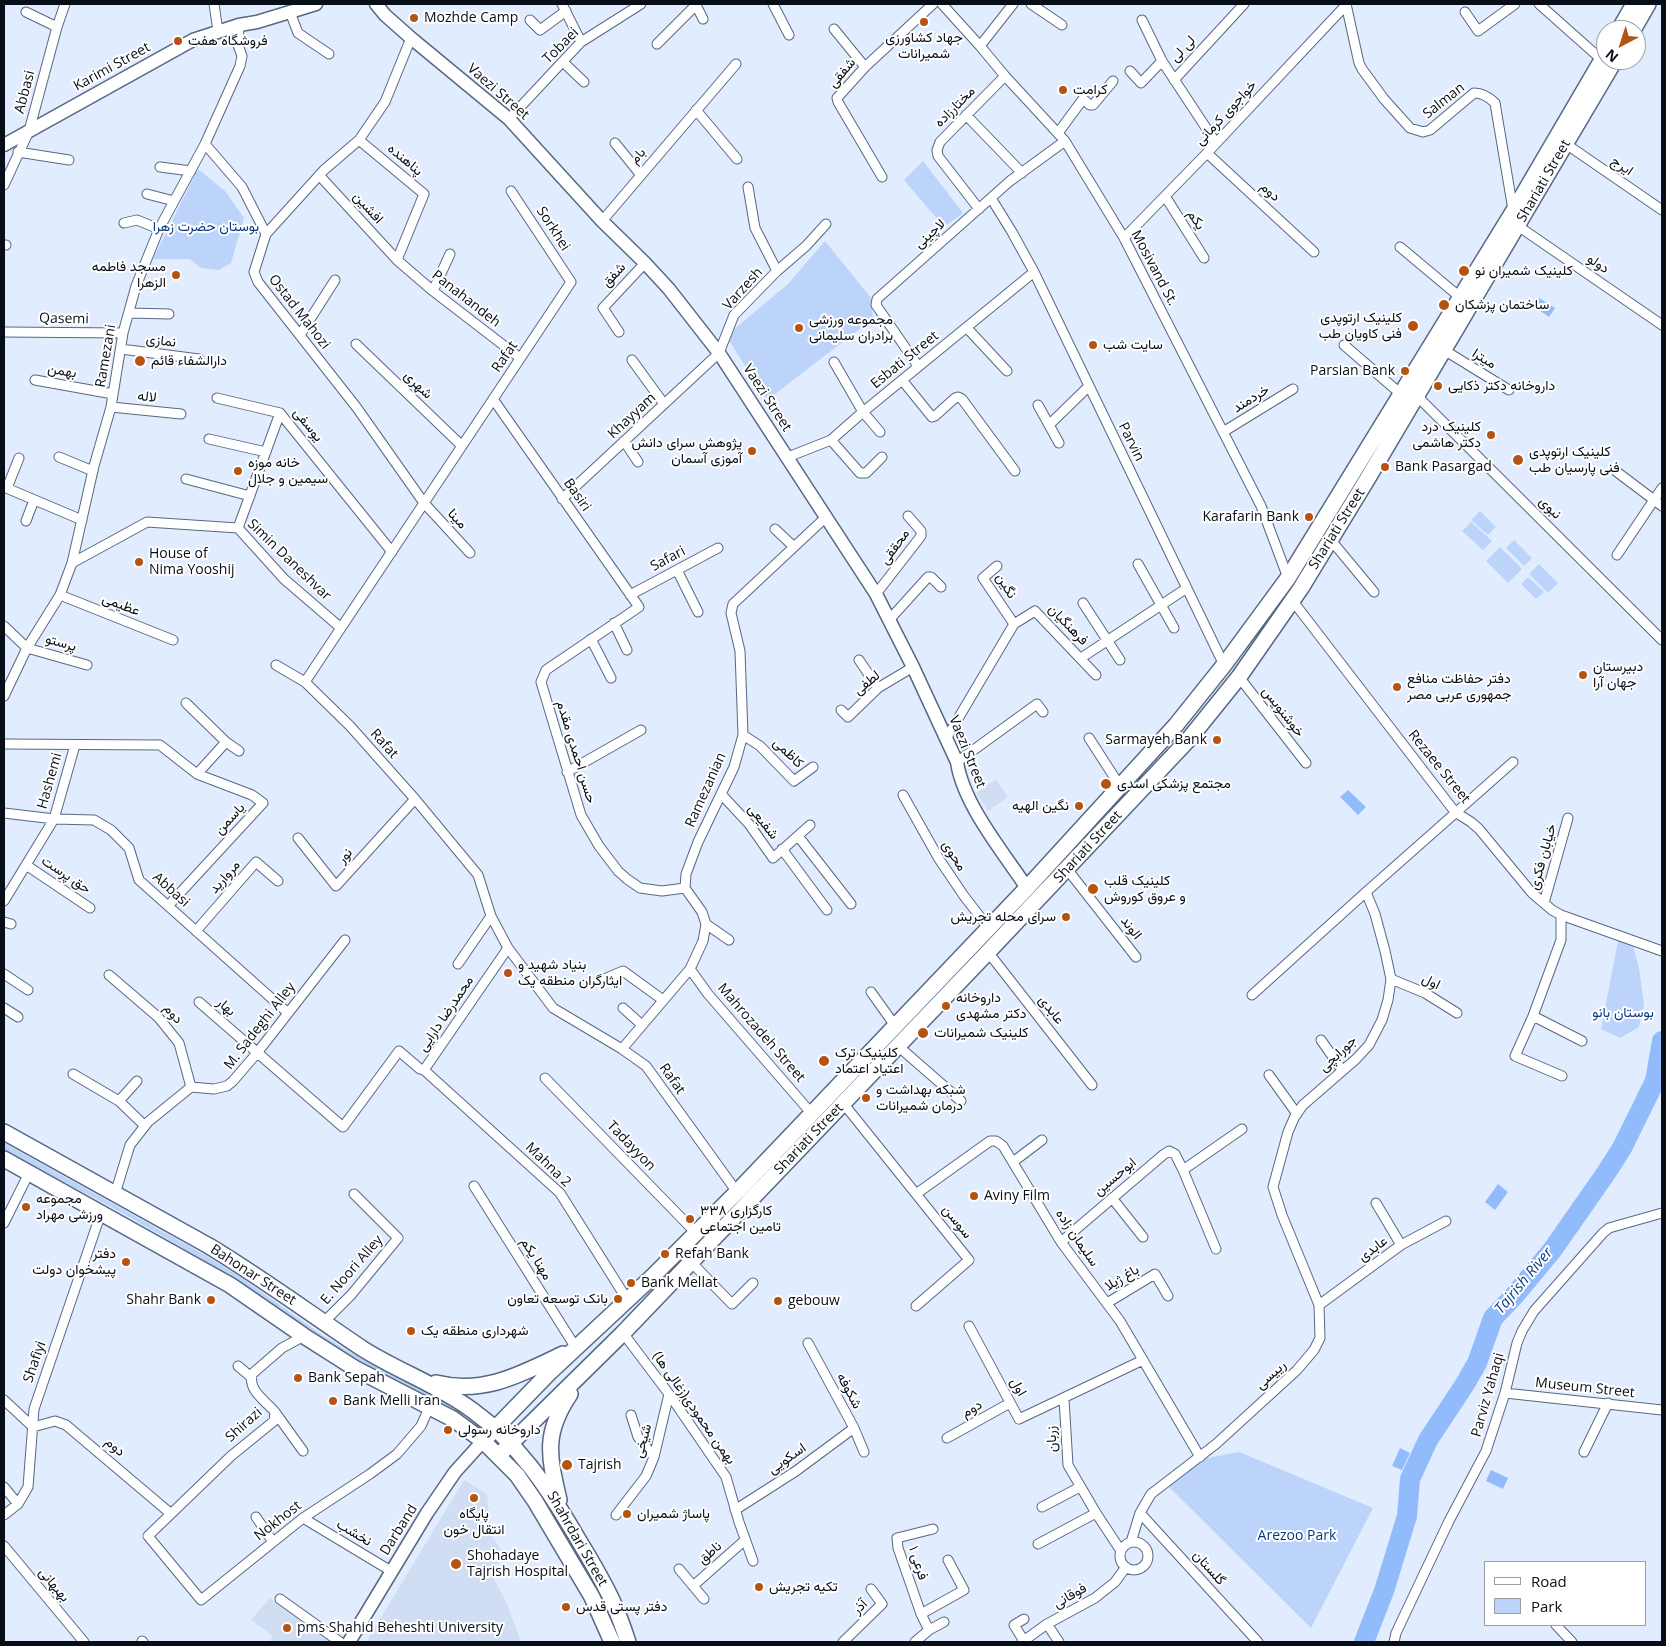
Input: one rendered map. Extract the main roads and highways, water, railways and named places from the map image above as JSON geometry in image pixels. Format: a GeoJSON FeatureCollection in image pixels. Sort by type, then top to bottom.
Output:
{"type":"FeatureCollection","features":[{"type":"Feature","properties":{"kind":"main road","name":"Karimi Street"},"geometry":{"type":"LineString","coordinates":[[4,145],[192,40],[239,25],[252,16],[316,4]]}},
{"type":"Feature","properties":{"kind":"main road","name":"Vaezi Street"},"geometry":{"type":"LineString","coordinates":[[376,4],[385,15],[509,119],[602,221],[669,289],[719,353],[876,594],[914,667],[957,762],[958,774],[976,812],[1027,888]]}},
{"type":"Feature","properties":{"kind":"main road"},"geometry":{"type":"LineString","coordinates":[[1625,20],[1634,4]]}},
{"type":"Feature","properties":{"kind":"main road"},"geometry":{"type":"LineString","coordinates":[[1639,20],[1648,4]]}},
{"type":"Feature","properties":{"kind":"main road","name":"Shariati Street"},"geometry":{"type":"LineString","coordinates":[[499,1455],[623,1333],[988,952],[1189,740],[1239,678],[1301,588],[1417,396],[1601,70]]}},
{"type":"Feature","properties":{"kind":"main road","name":"Shariati Street"},"geometry":{"type":"LineString","coordinates":[[483,1441],[548,1374],[628,1301],[737,1192],[1027,888],[1176,725],[1224,665],[1284,584],[1461,298],[1566,144],[1602,70]]}},
{"type":"Feature","properties":{"kind":"main road"},"geometry":{"type":"LineString","coordinates":[[1284,584],[1301,588]]}},
{"type":"Feature","properties":{"kind":"main road"},"geometry":{"type":"LineString","coordinates":[[1284,584],[1292,600]]}},
{"type":"Feature","properties":{"kind":"main road","name":"Bahonar Street"},"geometry":{"type":"LineString","coordinates":[[4,1132],[223,1255],[392,1366],[421,1380],[471,1409],[496,1428]]}},
{"type":"Feature","properties":{"kind":"main road","name":"Bahonar Street"},"geometry":{"type":"LineString","coordinates":[[4,1159],[230,1285],[356,1369],[459,1423],[483,1441]]}},
{"type":"Feature","properties":{"kind":"main road"},"geometry":{"type":"LineString","coordinates":[[421,1380],[456,1388],[470,1388],[498,1383],[516,1377],[576,1348]]}},
{"type":"Feature","properties":{"kind":"main road"},"geometry":{"type":"LineString","coordinates":[[561,1509],[552,1460],[551,1434],[559,1410],[585,1372]]}},
{"type":"Feature","properties":{"kind":"main road"},"geometry":{"type":"LineString","coordinates":[[548,1374],[544,1383],[545,1391],[553,1393],[564,1390]]}},
{"type":"Feature","properties":{"kind":"main road","name":"Shahrdari Street"},"geometry":{"type":"LineString","coordinates":[[496,1428],[512,1443],[541,1479],[561,1509],[603,1581],[616,1608],[628,1642]]}},
{"type":"Feature","properties":{"kind":"main road","name":"Shahrdari Street"},"geometry":{"type":"LineString","coordinates":[[483,1441],[517,1475],[559,1539],[592,1597],[612,1642]]}},
{"type":"Feature","properties":{"kind":"main road","name":"Darband"},"geometry":{"type":"LineString","coordinates":[[350,1642],[427,1513],[455,1472],[483,1441]]}},
{"type":"Feature","properties":{"kind":"water"},"geometry":{"type":"Polygon","coordinates":[[[1539,298],[1555,308],[1549,317],[1533,306],[1539,298]]]}},
{"type":"Feature","properties":{"kind":"water"},"geometry":{"type":"Polygon","coordinates":[[[1348,790],[1366,807],[1358,815],[1340,797],[1348,790]]]}},
{"type":"Feature","properties":{"kind":"water"},"geometry":{"type":"Polygon","coordinates":[[[1498,1184],[1508,1192],[1495,1210],[1485,1202],[1498,1184]]]}},
{"type":"Feature","properties":{"kind":"water"},"geometry":{"type":"Polygon","coordinates":[[[1400,1448],[1410,1453],[1402,1470],[1392,1466],[1400,1448]]]}},
{"type":"Feature","properties":{"kind":"water"},"geometry":{"type":"Polygon","coordinates":[[[1491,1470],[1508,1478],[1503,1489],[1486,1481],[1491,1470]]]}},
{"type":"Feature","properties":{"kind":"waterway","name":"Tajrish River"},"geometry":{"type":"LineString","coordinates":[[1364,1642],[1384,1591],[1407,1516],[1410,1479],[1428,1440],[1477,1363],[1493,1318],[1553,1249],[1622,1148],[1655,1081],[1662,1041]]}},
{"type":"Feature","properties":{"kind":"place","name":"Mozhde Camp"},"geometry":{"type":"Point","coordinates":[414,18]}},
{"type":"Feature","properties":{"kind":"place","name":"جهاد کشاورزی شمیرانات"},"geometry":{"type":"Point","coordinates":[924,22]}},
{"type":"Feature","properties":{"kind":"place","name":"فروشگاه هفت"},"geometry":{"type":"Point","coordinates":[178,41]}},
{"type":"Feature","properties":{"kind":"place","name":"کرامت"},"geometry":{"type":"Point","coordinates":[1063,90]}},
{"type":"Feature","properties":{"kind":"place","name":"کلینیک شمیران نو"},"geometry":{"type":"Point","coordinates":[1464,271]}},
{"type":"Feature","properties":{"kind":"place","name":"مسجد فاطمه الزهرا"},"geometry":{"type":"Point","coordinates":[176,275]}},
{"type":"Feature","properties":{"kind":"place","name":"ساختمان پزشکان"},"geometry":{"type":"Point","coordinates":[1444,305]}},
{"type":"Feature","properties":{"kind":"place","name":"کلینیک ارتوپدی فنی کاویان طب"},"geometry":{"type":"Point","coordinates":[1413,326]}},
{"type":"Feature","properties":{"kind":"place","name":"مجموعه ورزشی برادران سلیمانی"},"geometry":{"type":"Point","coordinates":[799,328]}},
{"type":"Feature","properties":{"kind":"place","name":"سایت شب"},"geometry":{"type":"Point","coordinates":[1093,345]}},
{"type":"Feature","properties":{"kind":"place","name":"دارالشفاء قائم"},"geometry":{"type":"Point","coordinates":[140,361]}},
{"type":"Feature","properties":{"kind":"place","name":"Parsian Bank"},"geometry":{"type":"Point","coordinates":[1405,371]}},
{"type":"Feature","properties":{"kind":"place","name":"داروخانه دکتر ذکایی"},"geometry":{"type":"Point","coordinates":[1438,386]}},
{"type":"Feature","properties":{"kind":"place","name":"کلینیک درد دکتر هاشمی"},"geometry":{"type":"Point","coordinates":[1491,435]}},
{"type":"Feature","properties":{"kind":"place","name":"پژوهش سرای دانش آموزی آسمان"},"geometry":{"type":"Point","coordinates":[752,451]}},
{"type":"Feature","properties":{"kind":"place","name":"کلینیک ارتوپدی فنی پارسیان طب"},"geometry":{"type":"Point","coordinates":[1518,460]}},
{"type":"Feature","properties":{"kind":"place","name":"Bank Pasargad"},"geometry":{"type":"Point","coordinates":[1385,467]}},
{"type":"Feature","properties":{"kind":"place","name":"خانه موزه سیمین و جلال"},"geometry":{"type":"Point","coordinates":[238,471]}},
{"type":"Feature","properties":{"kind":"place","name":"Karafarin Bank"},"geometry":{"type":"Point","coordinates":[1309,517]}},
{"type":"Feature","properties":{"kind":"place","name":"House of Nima Yooshij"},"geometry":{"type":"Point","coordinates":[139,562]}},
{"type":"Feature","properties":{"kind":"place","name":"دبیرستان جهان آرا"},"geometry":{"type":"Point","coordinates":[1583,675]}},
{"type":"Feature","properties":{"kind":"place","name":"دفتر حفاظت منافع جمهوری عربی مصر"},"geometry":{"type":"Point","coordinates":[1397,687]}},
{"type":"Feature","properties":{"kind":"place","name":"Sarmayeh Bank"},"geometry":{"type":"Point","coordinates":[1217,740]}},
{"type":"Feature","properties":{"kind":"place","name":"مجتمع پزشکی اسدی"},"geometry":{"type":"Point","coordinates":[1106,784]}},
{"type":"Feature","properties":{"kind":"place","name":"نگین الهیه"},"geometry":{"type":"Point","coordinates":[1079,806]}},
{"type":"Feature","properties":{"kind":"place","name":"کلینیک قلب و عروق کوروش"},"geometry":{"type":"Point","coordinates":[1093,889]}},
{"type":"Feature","properties":{"kind":"place","name":"سرای محله تجریش"},"geometry":{"type":"Point","coordinates":[1066,917]}},
{"type":"Feature","properties":{"kind":"place","name":"بنیاد شهید و ایثارگران منطقه یک"},"geometry":{"type":"Point","coordinates":[508,973]}},
{"type":"Feature","properties":{"kind":"place","name":"داروخانه دکتر مشهدی"},"geometry":{"type":"Point","coordinates":[946,1006]}},
{"type":"Feature","properties":{"kind":"place","name":"کلینیک شمیرانات"},"geometry":{"type":"Point","coordinates":[923,1033]}},
{"type":"Feature","properties":{"kind":"place","name":"کلینیک ترک اعتیاد اعتماد"},"geometry":{"type":"Point","coordinates":[824,1061]}},
{"type":"Feature","properties":{"kind":"place","name":"شبکه بهداشت و درمان شمیرانات"},"geometry":{"type":"Point","coordinates":[866,1098]}},
{"type":"Feature","properties":{"kind":"place","name":"Aviny Film"},"geometry":{"type":"Point","coordinates":[974,1196]}},
{"type":"Feature","properties":{"kind":"place","name":"مجموعه ورزشی مهراد"},"geometry":{"type":"Point","coordinates":[26,1207]}},
{"type":"Feature","properties":{"kind":"place","name":"کارگزاری ٣٣٨ تامین اجتماعی"},"geometry":{"type":"Point","coordinates":[690,1219]}},
{"type":"Feature","properties":{"kind":"place","name":"Refah Bank"},"geometry":{"type":"Point","coordinates":[665,1254]}},
{"type":"Feature","properties":{"kind":"place","name":"دفتر پیشخوان دولت"},"geometry":{"type":"Point","coordinates":[126,1262]}},
{"type":"Feature","properties":{"kind":"place","name":"Bank Mellat"},"geometry":{"type":"Point","coordinates":[631,1283]}},
{"type":"Feature","properties":{"kind":"place","name":"بانک توسعه تعاون"},"geometry":{"type":"Point","coordinates":[618,1299]}},
{"type":"Feature","properties":{"kind":"place","name":"Shahr Bank"},"geometry":{"type":"Point","coordinates":[211,1300]}},
{"type":"Feature","properties":{"kind":"place","name":"gebouw"},"geometry":{"type":"Point","coordinates":[778,1301]}},
{"type":"Feature","properties":{"kind":"place","name":"شهرداری منطقه یک"},"geometry":{"type":"Point","coordinates":[411,1331]}},
{"type":"Feature","properties":{"kind":"place","name":"Bank Sepah"},"geometry":{"type":"Point","coordinates":[298,1378]}},
{"type":"Feature","properties":{"kind":"place","name":"Bank Melli Iran"},"geometry":{"type":"Point","coordinates":[333,1401]}},
{"type":"Feature","properties":{"kind":"place","name":"داروخانه رسولی"},"geometry":{"type":"Point","coordinates":[448,1430]}},
{"type":"Feature","properties":{"kind":"place","name":"Tajrish"},"geometry":{"type":"Point","coordinates":[567,1465]}},
{"type":"Feature","properties":{"kind":"place","name":"پایگاه انتقال خون"},"geometry":{"type":"Point","coordinates":[474,1498]}},
{"type":"Feature","properties":{"kind":"place","name":"پاساژ شمیران"},"geometry":{"type":"Point","coordinates":[627,1514]}},
{"type":"Feature","properties":{"kind":"place","name":"Shohadaye Tajrish Hospital"},"geometry":{"type":"Point","coordinates":[456,1564]}},
{"type":"Feature","properties":{"kind":"place","name":"تکیه تجریش"},"geometry":{"type":"Point","coordinates":[759,1587]}},
{"type":"Feature","properties":{"kind":"place","name":"دفتر پستی قدس"},"geometry":{"type":"Point","coordinates":[566,1607]}},
{"type":"Feature","properties":{"kind":"place","name":"pms Shahid Beheshti University"},"geometry":{"type":"Point","coordinates":[287,1628]}},
{"type":"Feature","properties":{"kind":"park label","name":"بوستان حضرت زهرا"},"geometry":{"type":"Point","coordinates":[206,227]}},
{"type":"Feature","properties":{"kind":"park label","name":"بوستان بانو"},"geometry":{"type":"Point","coordinates":[1623,1013]}},
{"type":"Feature","properties":{"kind":"park label","name":"Arezoo Park"},"geometry":{"type":"Point","coordinates":[1297,1536]}}]}
